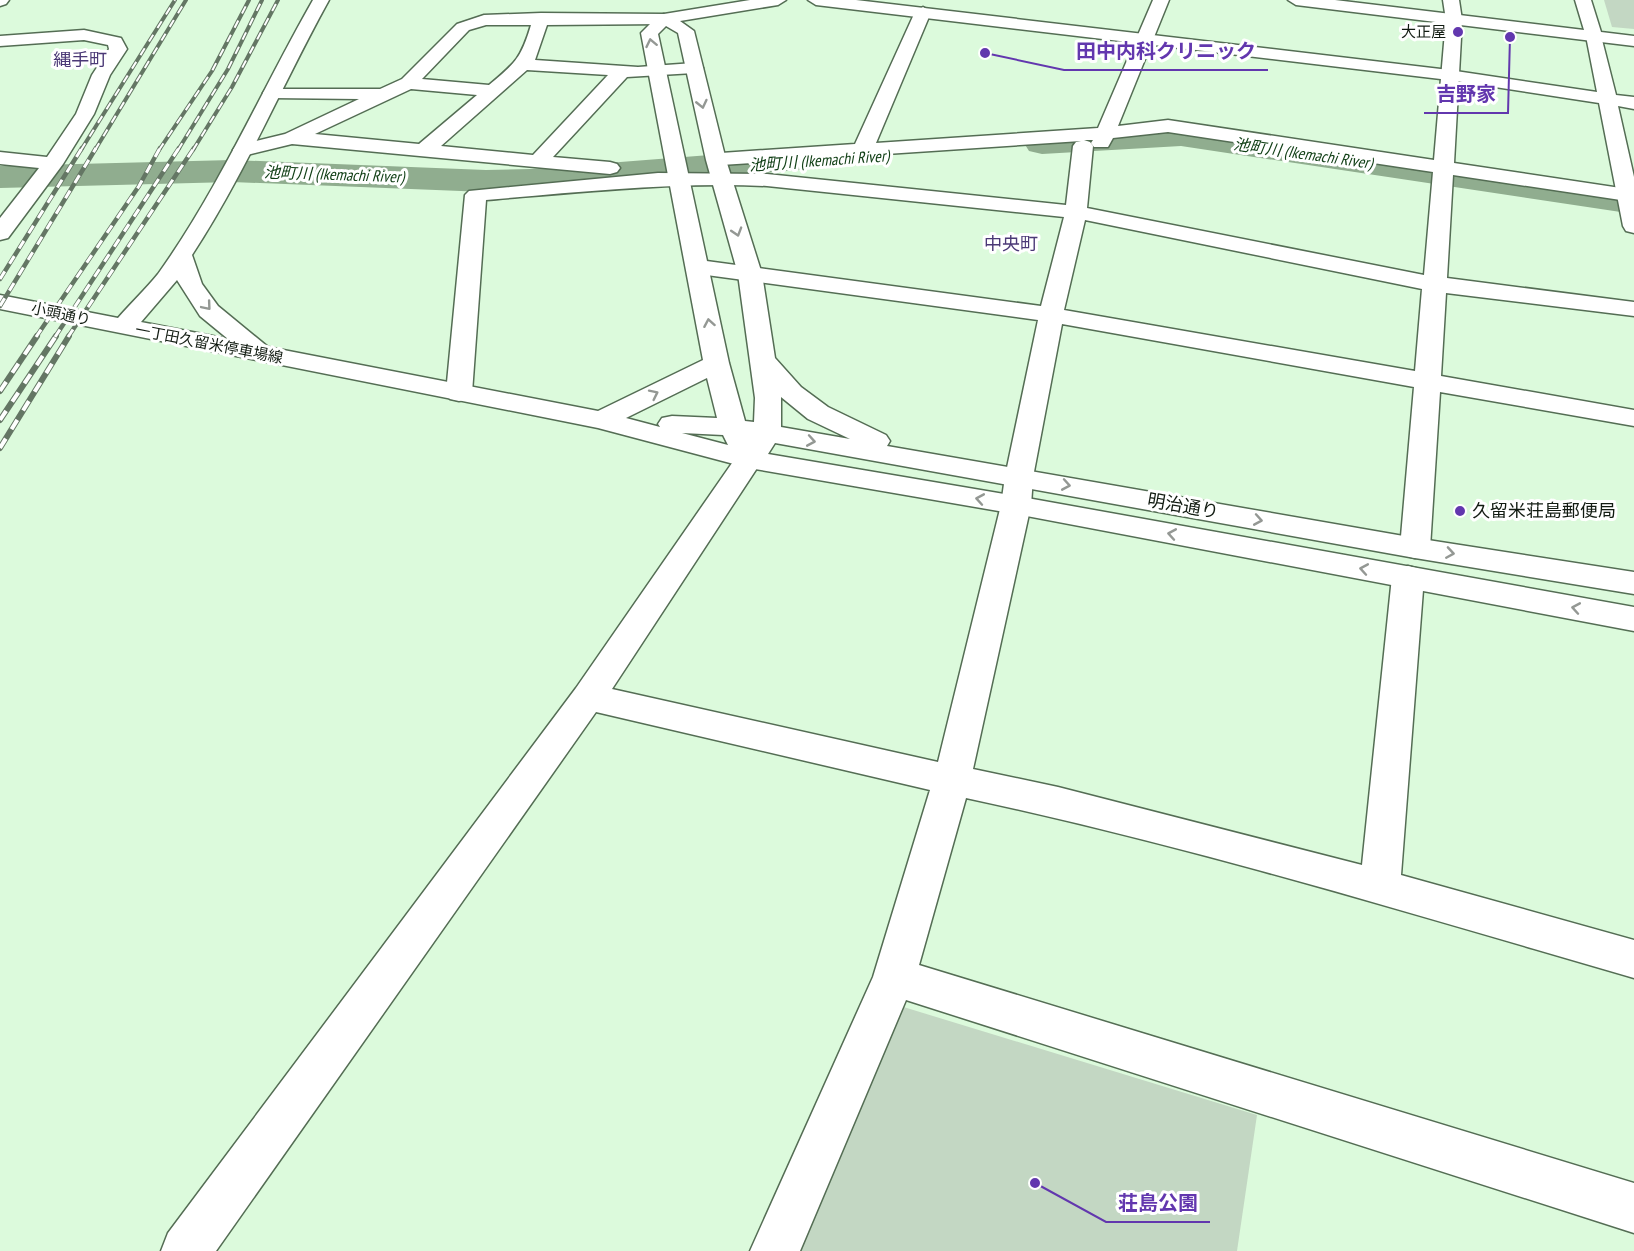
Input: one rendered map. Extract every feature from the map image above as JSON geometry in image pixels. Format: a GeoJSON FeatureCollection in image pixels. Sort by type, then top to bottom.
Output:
{"type":"FeatureCollection","features":[{"type":"Feature","properties":{"kind":"street","name":"一丁田久留米停車場線"},"geometry":{"type":"LineString","coordinates":[[123,327],[165,280],[181,255],[241,153],[304,27],[321,0]]}},
{"type":"Feature","properties":{"kind":"street"},"geometry":{"type":"LineString","coordinates":[[661,0],[664,19]]}},
{"type":"Feature","properties":{"kind":"street"},"geometry":{"type":"LineString","coordinates":[[241,153],[292,138],[408,83],[463,27],[484,20],[664,19],[778,0]]}},
{"type":"Feature","properties":{"kind":"street"},"geometry":{"type":"LineString","coordinates":[[816,0],[1449,75],[1634,103]]}},
{"type":"Feature","properties":{"kind":"street"},"geometry":{"type":"LineString","coordinates":[[775,1251],[894,977],[952,780],[1017,491],[1051,315],[1076,212],[1097,141],[1161,0]]}},
{"type":"Feature","properties":{"kind":"street"},"geometry":{"type":"LineString","coordinates":[[1296,0],[1634,41]]}},
{"type":"Feature","properties":{"kind":"street"},"geometry":{"type":"LineString","coordinates":[[1380,887],[1428,382],[1454,20],[1451,0]]}},
{"type":"Feature","properties":{"kind":"street"},"geometry":{"type":"LineString","coordinates":[[459,393],[476,195],[677,171],[865,162],[1097,141],[1165,139],[1443,172],[1632,207],[1594,36],[1583,0]]}},
{"type":"Feature","properties":{"kind":"street"},"geometry":{"type":"LineString","coordinates":[[865,162],[923,12]]}},
{"type":"Feature","properties":{"kind":"street"},"geometry":{"type":"LineString","coordinates":[[423,151],[523,65],[532,53],[541,18]]}},
{"type":"Feature","properties":{"kind":"street"},"geometry":{"type":"LineString","coordinates":[[186,1251],[588,697],[767,433],[768,398],[750,274],[718,168],[686,31],[664,19]]}},
{"type":"Feature","properties":{"kind":"street"},"geometry":{"type":"LineString","coordinates":[[664,19],[649,33],[699,267],[716,363],[733,427],[749,459]]}},
{"type":"Feature","properties":{"kind":"street"},"geometry":{"type":"LineString","coordinates":[[0,41],[84,35],[115,42],[118,49],[101,75],[85,114],[53,164],[0,233]]}},
{"type":"Feature","properties":{"kind":"street"},"geometry":{"type":"LineString","coordinates":[[523,65],[622,71],[694,68]]}},
{"type":"Feature","properties":{"kind":"street"},"geometry":{"type":"LineString","coordinates":[[537,162],[622,71]]}},
{"type":"Feature","properties":{"kind":"street"},"geometry":{"type":"LineString","coordinates":[[408,83],[493,91]]}},
{"type":"Feature","properties":{"kind":"street"},"geometry":{"type":"LineString","coordinates":[[272,93],[368,92],[382,95]]}},
{"type":"Feature","properties":{"kind":"street"},"geometry":{"type":"LineString","coordinates":[[292,138],[606,169],[677,171]]}},
{"type":"Feature","properties":{"kind":"street"},"geometry":{"type":"LineString","coordinates":[[767,180],[865,162],[1097,141]]}},
{"type":"Feature","properties":{"kind":"street"},"geometry":{"type":"LineString","coordinates":[[0,158],[53,164]]}},
{"type":"Feature","properties":{"kind":"street"},"geometry":{"type":"LineString","coordinates":[[718,168],[767,180],[1076,212],[1434,284],[1634,309]]}},
{"type":"Feature","properties":{"kind":"street"},"geometry":{"type":"LineString","coordinates":[[181,255],[190,285],[209,311],[263,354]]}},
{"type":"Feature","properties":{"kind":"street"},"geometry":{"type":"LineString","coordinates":[[699,267],[1051,315],[1634,418]]}},
{"type":"Feature","properties":{"kind":"street","name":"小頭通り"},"geometry":{"type":"LineString","coordinates":[[0,302],[123,327]]}},
{"type":"Feature","properties":{"kind":"street","name":"一丁田久留米停車場線"},"geometry":{"type":"LineString","coordinates":[[123,327],[601,420],[749,459]]}},
{"type":"Feature","properties":{"kind":"street"},"geometry":{"type":"LineString","coordinates":[[762,359],[792,393],[818,413],[848,429],[922,460]]}},
{"type":"Feature","properties":{"kind":"street"},"geometry":{"type":"LineString","coordinates":[[601,420],[716,363]]}},
{"type":"Feature","properties":{"kind":"street","name":"一丁田久留米停車場線"},"geometry":{"type":"LineString","coordinates":[[601,420],[733,427]]}},
{"type":"Feature","properties":{"kind":"street","name":"明治通り"},"geometry":{"type":"LineString","coordinates":[[733,427],[922,460],[1017,491]]}},
{"type":"Feature","properties":{"kind":"street","name":"明治通り"},"geometry":{"type":"LineString","coordinates":[[749,459],[1017,491],[1412,562],[1634,619]]}},
{"type":"Feature","properties":{"kind":"street","name":"明治通り"},"geometry":{"type":"LineString","coordinates":[[1412,562],[1634,583]]}},
{"type":"Feature","properties":{"kind":"street"},"geometry":{"type":"LineString","coordinates":[[588,697],[1058,802],[1380,887],[1634,959]]}},
{"type":"Feature","properties":{"kind":"street"},"geometry":{"type":"LineString","coordinates":[[894,977],[1634,1208]]}},
{"type":"Feature","properties":{"kind":"green space"},"geometry":{"type":"Polygon","coordinates":[[[1604,0],[1634,0],[1634,29],[1612,27],[1604,0]]]}},
{"type":"Feature","properties":{"kind":"green space"},"geometry":{"type":"Polygon","coordinates":[[[897,1005],[1257,1115],[1237,1251],[794,1251],[897,1005]]]}},
{"type":"Feature","properties":{"kind":"waterway","name":"池町川 (Ikemachi River)"},"geometry":{"type":"LineString","coordinates":[[1042,143],[1181,135],[1634,202]]}},
{"type":"Feature","properties":{"kind":"waterway","name":"池町川 (Ikemachi River)"},"geometry":{"type":"LineString","coordinates":[[0,177],[232,171],[486,181],[531,180],[812,158]]}},
{"type":"Feature","properties":{"kind":"railway"},"geometry":{"type":"LineString","coordinates":[[81,150],[175,0]]}},
{"type":"Feature","properties":{"kind":"railway"},"geometry":{"type":"LineString","coordinates":[[95,150],[186,0]]}},
{"type":"Feature","properties":{"kind":"railway"},"geometry":{"type":"LineString","coordinates":[[159,150],[212,71],[249,0]]}},
{"type":"Feature","properties":{"kind":"railway"},"geometry":{"type":"LineString","coordinates":[[178,150],[228,69],[262,0]]}},
{"type":"Feature","properties":{"kind":"railway"},"geometry":{"type":"LineString","coordinates":[[193,150],[232,87],[278,0]]}},
{"type":"Feature","properties":{"kind":"railway"},"geometry":{"type":"LineString","coordinates":[[0,279],[82,148]]}},
{"type":"Feature","properties":{"kind":"railway"},"geometry":{"type":"LineString","coordinates":[[0,306],[96,148]]}},
{"type":"Feature","properties":{"kind":"railway"},"geometry":{"type":"LineString","coordinates":[[36,337],[139,186],[160,148]]}},
{"type":"Feature","properties":{"kind":"railway"},"geometry":{"type":"LineString","coordinates":[[55,337],[179,148]]}},
{"type":"Feature","properties":{"kind":"railway"},"geometry":{"type":"LineString","coordinates":[[68,337],[194,148]]}},
{"type":"Feature","properties":{"kind":"railway"},"geometry":{"type":"LineString","coordinates":[[0,391],[37,336]]}},
{"type":"Feature","properties":{"kind":"railway"},"geometry":{"type":"LineString","coordinates":[[0,420],[56,336]]}},
{"type":"Feature","properties":{"kind":"railway"},"geometry":{"type":"LineString","coordinates":[[0,448],[69,336]]}},
{"type":"Feature","properties":{"kind":"place","name":"大正屋"},"geometry":{"type":"Point","coordinates":[1458,32]}},
{"type":"Feature","properties":{"kind":"place","name":"吉野家"},"geometry":{"type":"Point","coordinates":[1510,37]}},
{"type":"Feature","properties":{"kind":"place","name":"田中内科クリニック"},"geometry":{"type":"Point","coordinates":[985,53]}},
{"type":"Feature","properties":{"kind":"place","name":"久留米荘島郵便局"},"geometry":{"type":"Point","coordinates":[1460,511]}},
{"type":"Feature","properties":{"kind":"place","name":"荘島公園"},"geometry":{"type":"Point","coordinates":[1035,1183]}},
{"type":"Feature","properties":{"kind":"district","name":"縄手町"},"geometry":{"type":"Point","coordinates":[80,60]}},
{"type":"Feature","properties":{"kind":"district","name":"中央町"},"geometry":{"type":"Point","coordinates":[1011,244]}}]}
